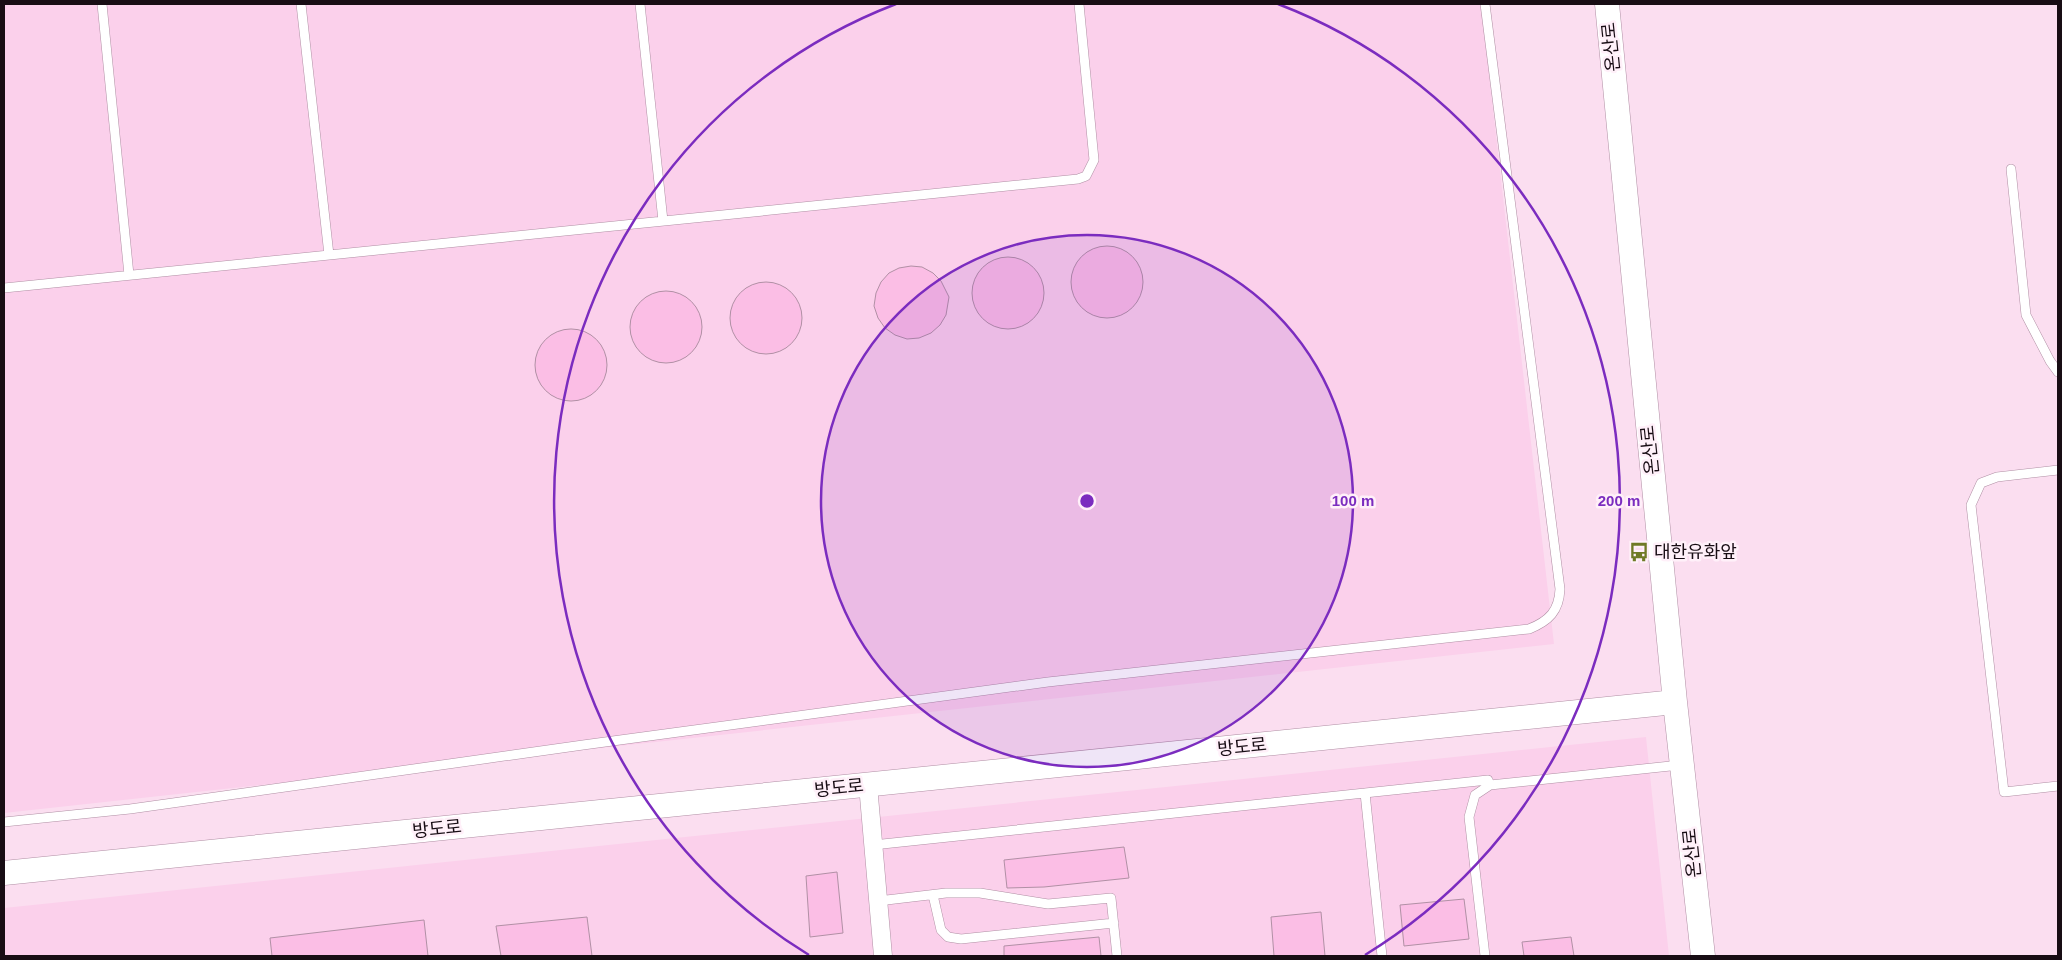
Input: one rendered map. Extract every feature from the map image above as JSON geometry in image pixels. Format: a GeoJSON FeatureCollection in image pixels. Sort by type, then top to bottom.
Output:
{"type":"FeatureCollection","features":[{"type":"Feature","properties":{"kind":"street","name":"온산로"},"geometry":{"type":"LineString","coordinates":[[1607,4],[1675,702],[1703,956]]}},
{"type":"Feature","properties":{"kind":"street","name":"방도로"},"geometry":{"type":"LineString","coordinates":[[4,873],[1675,702]]}},
{"type":"Feature","properties":{"kind":"street"},"geometry":{"type":"LineString","coordinates":[[868,785],[883,956]]}},
{"type":"Feature","properties":{"kind":"lane"},"geometry":{"type":"LineString","coordinates":[[102,4],[129,276]]}},
{"type":"Feature","properties":{"kind":"lane"},"geometry":{"type":"LineString","coordinates":[[301,4],[329,255]]}},
{"type":"Feature","properties":{"kind":"lane"},"geometry":{"type":"LineString","coordinates":[[640,4],[663,221]]}},
{"type":"Feature","properties":{"kind":"lane"},"geometry":{"type":"LineString","coordinates":[[4,288],[1078,179],[1086,176],[1094,160],[1079,4]]}},
{"type":"Feature","properties":{"kind":"lane"},"geometry":{"type":"LineString","coordinates":[[4,822],[130,809],[1048,682],[1529,629],[1543,623],[1554,613],[1559,600],[1560,589],[1485,4]]}},
{"type":"Feature","properties":{"kind":"lane"},"geometry":{"type":"LineString","coordinates":[[2011,169],[2026,315],[2050,361],[2058,372]]}},
{"type":"Feature","properties":{"kind":"lane"},"geometry":{"type":"LineString","coordinates":[[2058,470],[1997,477],[1981,483],[1971,505],[2004,792],[2058,786]]}},
{"type":"Feature","properties":{"kind":"lane"},"geometry":{"type":"LineString","coordinates":[[1485,956],[1469,817],[1476,795],[1490,785],[1682,765]]}},
{"type":"Feature","properties":{"kind":"lane"},"geometry":{"type":"LineString","coordinates":[[873,845],[1488,780],[1490,785]]}},
{"type":"Feature","properties":{"kind":"lane"},"geometry":{"type":"LineString","coordinates":[[1365,793],[1382,956]]}},
{"type":"Feature","properties":{"kind":"lane"},"geometry":{"type":"LineString","coordinates":[[878,901],[932,895],[980,893],[1048,904],[1111,898],[1117,956]]}},
{"type":"Feature","properties":{"kind":"lane"},"geometry":{"type":"LineString","coordinates":[[932,895],[941,930],[948,937],[961,939],[1114,923]]}},
{"type":"Feature","properties":{"kind":"shaded area"},"geometry":{"type":"Polygon","coordinates":[[[4,4],[1481,4],[1554,644],[4,813],[4,4]]]}},
{"type":"Feature","properties":{"kind":"shaded area"},"geometry":{"type":"Polygon","coordinates":[[[1646,737],[1669,956],[4,956],[4,908],[1646,737]]]}},
{"type":"Feature","properties":{"kind":"building"},"geometry":{"type":"Polygon","coordinates":[[[1114,246],[1133,256],[1141,268],[1143,282],[1141,296],[1133,308],[1121,316],[1100,318],[1081,308],[1073,296],[1071,275],[1081,256],[1093,248],[1114,246]]]}},
{"type":"Feature","properties":{"kind":"building"},"geometry":{"type":"Polygon","coordinates":[[[1015,257],[1034,267],[1042,279],[1044,293],[1042,307],[1034,319],[1022,327],[1001,329],[982,319],[974,307],[972,286],[982,267],[994,259],[1015,257]]]}},
{"type":"Feature","properties":{"kind":"building"},"geometry":{"type":"Polygon","coordinates":[[[922,267],[933,273],[941,281],[949,297],[946,315],[940,325],[931,333],[919,338],[907,339],[895,335],[885,328],[878,318],[874,306],[876,293],[881,282],[889,273],[899,268],[922,267]]]}},
{"type":"Feature","properties":{"kind":"building"},"geometry":{"type":"Polygon","coordinates":[[[773,282],[792,292],[800,304],[802,318],[800,332],[792,344],[780,352],[759,354],[740,344],[732,332],[730,311],[740,292],[752,284],[773,282]]]}},
{"type":"Feature","properties":{"kind":"building"},"geometry":{"type":"Polygon","coordinates":[[[673,291],[692,301],[700,313],[702,327],[700,341],[692,353],[680,361],[659,363],[640,353],[632,341],[630,320],[640,301],[652,293],[673,291]]]}},
{"type":"Feature","properties":{"kind":"building"},"geometry":{"type":"Polygon","coordinates":[[[578,329],[597,339],[605,351],[607,365],[605,379],[597,391],[585,399],[564,401],[545,391],[537,379],[535,358],[545,339],[557,331],[578,329]]]}},
{"type":"Feature","properties":{"kind":"building"},"geometry":{"type":"Polygon","coordinates":[[[1124,847],[1129,878],[1044,887],[1007,888],[1004,860],[1124,847]]]}},
{"type":"Feature","properties":{"kind":"building"},"geometry":{"type":"Polygon","coordinates":[[[837,872],[843,933],[810,937],[806,876],[837,872]]]}},
{"type":"Feature","properties":{"kind":"building"},"geometry":{"type":"Polygon","coordinates":[[[1464,899],[1469,939],[1404,946],[1400,905],[1464,899]]]}},
{"type":"Feature","properties":{"kind":"building"},"geometry":{"type":"Polygon","coordinates":[[[1321,912],[1325,956],[1274,956],[1271,917],[1321,912]]]}},
{"type":"Feature","properties":{"kind":"building"},"geometry":{"type":"Polygon","coordinates":[[[587,917],[592,956],[501,956],[496,926],[587,917]]]}},
{"type":"Feature","properties":{"kind":"building"},"geometry":{"type":"Polygon","coordinates":[[[424,920],[428,956],[272,956],[270,938],[424,920]]]}},
{"type":"Feature","properties":{"kind":"building"},"geometry":{"type":"Polygon","coordinates":[[[1099,937],[1101,956],[1004,956],[1004,946],[1099,937]]]}},
{"type":"Feature","properties":{"kind":"building"},"geometry":{"type":"Polygon","coordinates":[[[1571,937],[1574,956],[1524,956],[1522,942],[1571,937]]]}},
{"type":"Feature","properties":{"kind":"place","name":"대한유화앞"},"geometry":{"type":"Point","coordinates":[1639,552]}}]}
